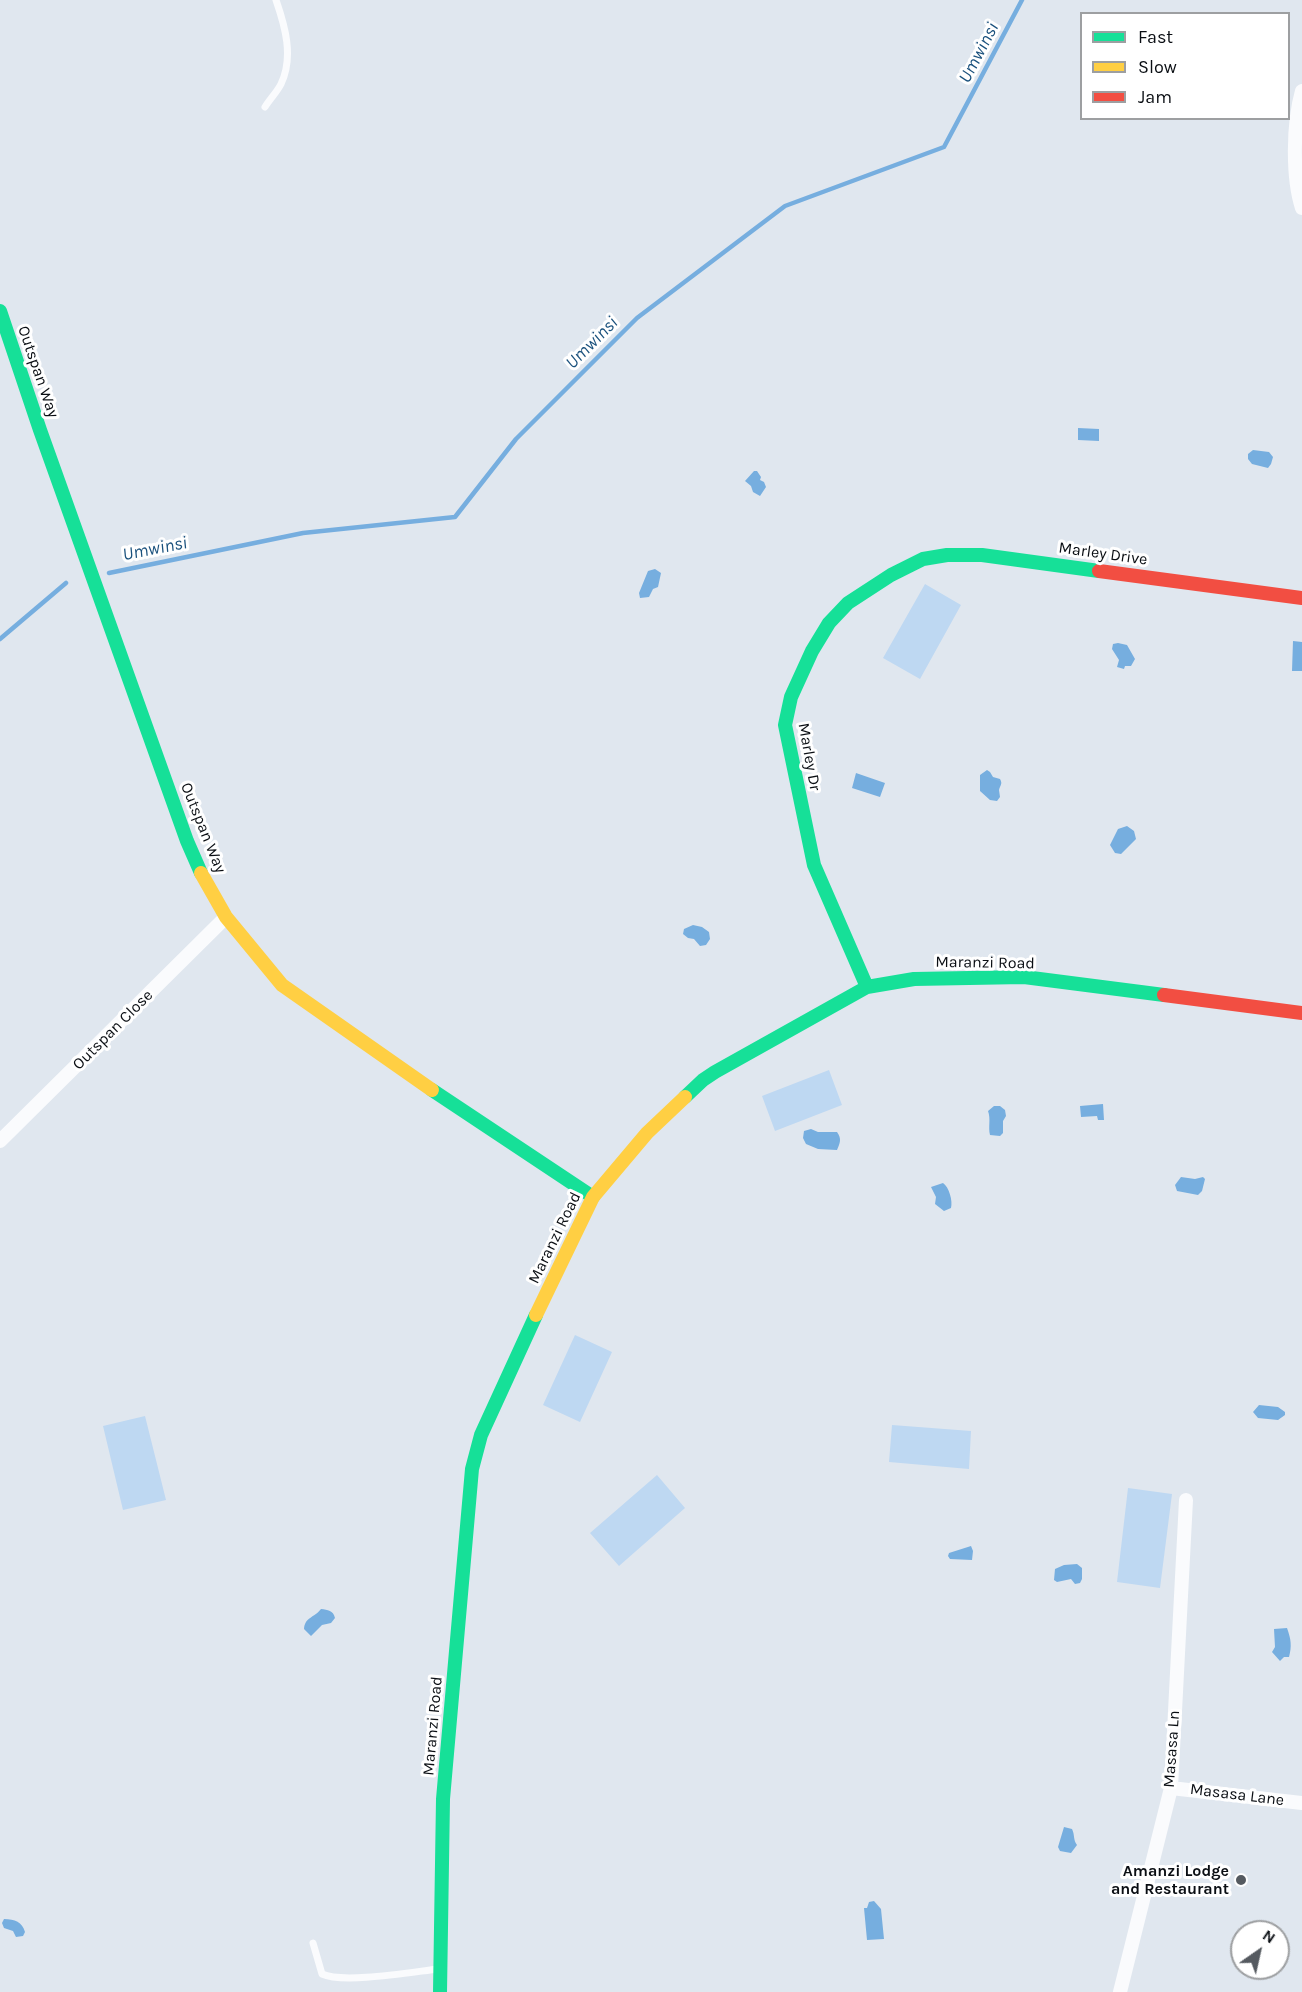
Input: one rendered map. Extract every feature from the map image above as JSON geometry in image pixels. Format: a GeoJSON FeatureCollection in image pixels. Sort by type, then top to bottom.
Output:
{"type":"FeatureCollection","features":[{"type":"Feature","properties":{"kind":"street"},"geometry":{"type":"LineString","coordinates":[[1302,91],[1294,152],[1302,208]]}},
{"type":"Feature","properties":{"kind":"street","name":"Outspan Way"},"geometry":{"type":"LineString","coordinates":[[0,311],[40,430],[187,841],[197,866],[226,917],[282,985],[444,1098],[593,1197]]}},
{"type":"Feature","properties":{"kind":"street","name":"Marley Drive"},"geometry":{"type":"LineString","coordinates":[[901,568],[934,556],[982,555],[1302,598]]}},
{"type":"Feature","properties":{"kind":"street","name":"Marley Dr"},"geometry":{"type":"LineString","coordinates":[[867,987],[814,865],[784,725],[786,711],[800,675],[822,633],[836,614],[855,597],[901,568]]}},
{"type":"Feature","properties":{"kind":"street","name":"Outspan Close"},"geometry":{"type":"LineString","coordinates":[[0,1141],[226,917]]}},
{"type":"Feature","properties":{"kind":"street","name":"Maranzi Road"},"geometry":{"type":"LineString","coordinates":[[440,1992],[443,1799],[472,1469],[481,1435],[593,1197],[647,1133],[703,1080],[867,987],[914,979],[1024,977],[1302,1013]]}},
{"type":"Feature","properties":{"kind":"street","name":"Masasa Ln"},"geometry":{"type":"LineString","coordinates":[[1120,1992],[1171,1788],[1186,1500]]}},
{"type":"Feature","properties":{"kind":"street","name":"Masasa Lane"},"geometry":{"type":"LineString","coordinates":[[1171,1788],[1302,1803]]}},
{"type":"Feature","properties":{"kind":"lane"},"geometry":{"type":"LineString","coordinates":[[265,107],[281,84],[288,64],[285,27],[276,0]]}},
{"type":"Feature","properties":{"kind":"lane"},"geometry":{"type":"LineString","coordinates":[[313,1943],[322,1974],[329,1978],[440,1969]]}},
{"type":"Feature","properties":{"kind":"shaded area"},"geometry":{"type":"Polygon","coordinates":[[[925,584],[961,605],[920,679],[883,658],[925,584]]]}},
{"type":"Feature","properties":{"kind":"shaded area"},"geometry":{"type":"Polygon","coordinates":[[[829,1070],[842,1105],[775,1131],[762,1096],[829,1070]]]}},
{"type":"Feature","properties":{"kind":"shaded area"},"geometry":{"type":"Polygon","coordinates":[[[575,1335],[612,1352],[580,1422],[543,1405],[575,1335]]]}},
{"type":"Feature","properties":{"kind":"shaded area"},"geometry":{"type":"Polygon","coordinates":[[[145,1416],[166,1500],[123,1510],[103,1426],[145,1416]]]}},
{"type":"Feature","properties":{"kind":"shaded area"},"geometry":{"type":"Polygon","coordinates":[[[892,1425],[971,1431],[969,1469],[889,1462],[892,1425]]]}},
{"type":"Feature","properties":{"kind":"shaded area"},"geometry":{"type":"Polygon","coordinates":[[[657,1475],[685,1508],[619,1566],[590,1533],[657,1475]]]}},
{"type":"Feature","properties":{"kind":"shaded area"},"geometry":{"type":"Polygon","coordinates":[[[1128,1488],[1172,1494],[1160,1588],[1117,1582],[1128,1488]]]}},
{"type":"Feature","properties":{"kind":"water"},"geometry":{"type":"Polygon","coordinates":[[[1078,428],[1099,429],[1099,441],[1078,440],[1078,428]]]}},
{"type":"Feature","properties":{"kind":"water"},"geometry":{"type":"Polygon","coordinates":[[[1253,450],[1269,452],[1273,457],[1268,468],[1252,464],[1248,459],[1248,454],[1253,450]]]}},
{"type":"Feature","properties":{"kind":"water"},"geometry":{"type":"Polygon","coordinates":[[[754,471],[757,471],[766,487],[760,496],[753,492],[751,486],[745,481],[754,471]]]}},
{"type":"Feature","properties":{"kind":"water"},"geometry":{"type":"Polygon","coordinates":[[[655,569],[661,573],[658,587],[653,589],[649,597],[640,598],[639,593],[648,571],[655,569]]]}},
{"type":"Feature","properties":{"kind":"water"},"geometry":{"type":"Polygon","coordinates":[[[1293,641],[1302,642],[1302,671],[1292,671],[1293,641]]]}},
{"type":"Feature","properties":{"kind":"water"},"geometry":{"type":"Polygon","coordinates":[[[1113,644],[1127,645],[1135,659],[1131,666],[1125,666],[1124,669],[1117,667],[1119,660],[1112,649],[1113,644]]]}},
{"type":"Feature","properties":{"kind":"water"},"geometry":{"type":"Polygon","coordinates":[[[987,770],[1001,781],[1000,797],[997,801],[990,800],[980,791],[980,775],[987,770]]]}},
{"type":"Feature","properties":{"kind":"water"},"geometry":{"type":"Polygon","coordinates":[[[856,773],[885,783],[880,797],[852,788],[856,773]]]}},
{"type":"Feature","properties":{"kind":"water"},"geometry":{"type":"Polygon","coordinates":[[[1127,826],[1134,831],[1136,839],[1121,854],[1115,853],[1110,845],[1118,829],[1127,826]]]}},
{"type":"Feature","properties":{"kind":"water"},"geometry":{"type":"Polygon","coordinates":[[[693,925],[709,932],[710,939],[706,945],[700,946],[694,939],[683,934],[684,929],[693,925]]]}},
{"type":"Feature","properties":{"kind":"water"},"geometry":{"type":"Polygon","coordinates":[[[1103,1104],[1104,1120],[1098,1120],[1097,1116],[1081,1117],[1080,1106],[1103,1104]]]}},
{"type":"Feature","properties":{"kind":"water"},"geometry":{"type":"Polygon","coordinates":[[[994,1106],[1000,1106],[1005,1110],[1003,1133],[1000,1136],[990,1135],[988,1111],[994,1106]]]}},
{"type":"Feature","properties":{"kind":"water"},"geometry":{"type":"Polygon","coordinates":[[[811,1129],[818,1132],[837,1132],[840,1141],[837,1150],[818,1149],[806,1144],[803,1138],[804,1131],[811,1129]]]}},
{"type":"Feature","properties":{"kind":"water"},"geometry":{"type":"Polygon","coordinates":[[[1181,1177],[1195,1179],[1203,1177],[1205,1179],[1202,1191],[1198,1195],[1177,1191],[1175,1185],[1181,1177]]]}},
{"type":"Feature","properties":{"kind":"water"},"geometry":{"type":"Polygon","coordinates":[[[943,1183],[949,1191],[951,1202],[951,1208],[944,1211],[935,1204],[936,1197],[931,1187],[943,1183]]]}},
{"type":"Feature","properties":{"kind":"water"},"geometry":{"type":"Polygon","coordinates":[[[1259,1405],[1278,1407],[1285,1412],[1285,1415],[1278,1420],[1258,1418],[1253,1412],[1259,1405]]]}},
{"type":"Feature","properties":{"kind":"water"},"geometry":{"type":"Polygon","coordinates":[[[971,1546],[972,1560],[950,1559],[948,1556],[949,1553],[971,1546]]]}},
{"type":"Feature","properties":{"kind":"water"},"geometry":{"type":"Polygon","coordinates":[[[1077,1564],[1082,1568],[1080,1583],[1075,1584],[1071,1579],[1057,1582],[1054,1580],[1055,1569],[1064,1565],[1077,1564]]]}},
{"type":"Feature","properties":{"kind":"water"},"geometry":{"type":"Polygon","coordinates":[[[321,1609],[332,1612],[335,1618],[331,1623],[322,1625],[311,1636],[304,1629],[305,1625],[321,1609]]]}},
{"type":"Feature","properties":{"kind":"water"},"geometry":{"type":"Polygon","coordinates":[[[1287,1628],[1291,1642],[1290,1653],[1289,1657],[1284,1657],[1280,1661],[1272,1652],[1275,1647],[1274,1629],[1287,1628]]]}},
{"type":"Feature","properties":{"kind":"water"},"geometry":{"type":"Polygon","coordinates":[[[1064,1827],[1072,1829],[1077,1845],[1071,1853],[1060,1851],[1058,1847],[1064,1827]]]}},
{"type":"Feature","properties":{"kind":"water"},"geometry":{"type":"Polygon","coordinates":[[[874,1901],[881,1909],[884,1939],[867,1940],[864,1908],[867,1908],[869,1902],[874,1901]]]}},
{"type":"Feature","properties":{"kind":"water"},"geometry":{"type":"Polygon","coordinates":[[[4,1919],[20,1923],[25,1932],[23,1936],[16,1937],[13,1931],[4,1928],[2,1923],[4,1919]]]}},
{"type":"Feature","properties":{"kind":"waterway","name":"Umwinsi"},"geometry":{"type":"LineString","coordinates":[[109,573],[303,533],[455,517],[516,439],[637,318],[785,206],[944,147],[1022,0]]}},
{"type":"Feature","properties":{"kind":"waterway","name":"Umwinsi"},"geometry":{"type":"LineString","coordinates":[[0,639],[66,583]]}},
{"type":"Feature","properties":{"kind":"traffic: fast"},"geometry":{"type":"LineString","coordinates":[[0,311],[40,430],[187,841],[201,873]]}},
{"type":"Feature","properties":{"kind":"traffic: fast"},"geometry":{"type":"LineString","coordinates":[[867,987],[814,865],[785,725],[791,697],[812,651],[829,623],[848,603],[891,575],[923,559],[947,555],[982,555],[1099,571]]}},
{"type":"Feature","properties":{"kind":"traffic: fast"},"geometry":{"type":"LineString","coordinates":[[685,1097],[715,1072],[867,987],[914,979],[1024,977],[1164,995]]}},
{"type":"Feature","properties":{"kind":"traffic: fast"},"geometry":{"type":"LineString","coordinates":[[432,1090],[593,1197]]}},
{"type":"Feature","properties":{"kind":"traffic: fast"},"geometry":{"type":"LineString","coordinates":[[440,1992],[443,1799],[472,1469],[481,1435],[536,1315]]}},
{"type":"Feature","properties":{"kind":"traffic: slow"},"geometry":{"type":"LineString","coordinates":[[201,873],[226,917],[282,985],[432,1090]]}},
{"type":"Feature","properties":{"kind":"traffic: slow"},"geometry":{"type":"LineString","coordinates":[[536,1315],[593,1197],[647,1133],[685,1097]]}},
{"type":"Feature","properties":{"kind":"traffic: jam"},"geometry":{"type":"LineString","coordinates":[[1099,571],[1302,598]]}},
{"type":"Feature","properties":{"kind":"traffic: jam"},"geometry":{"type":"LineString","coordinates":[[1164,995],[1302,1013]]}},
{"type":"Feature","properties":{"kind":"place","name":"Amanzi Lodge and Restaurant"},"geometry":{"type":"Point","coordinates":[1241,1880]}}]}
